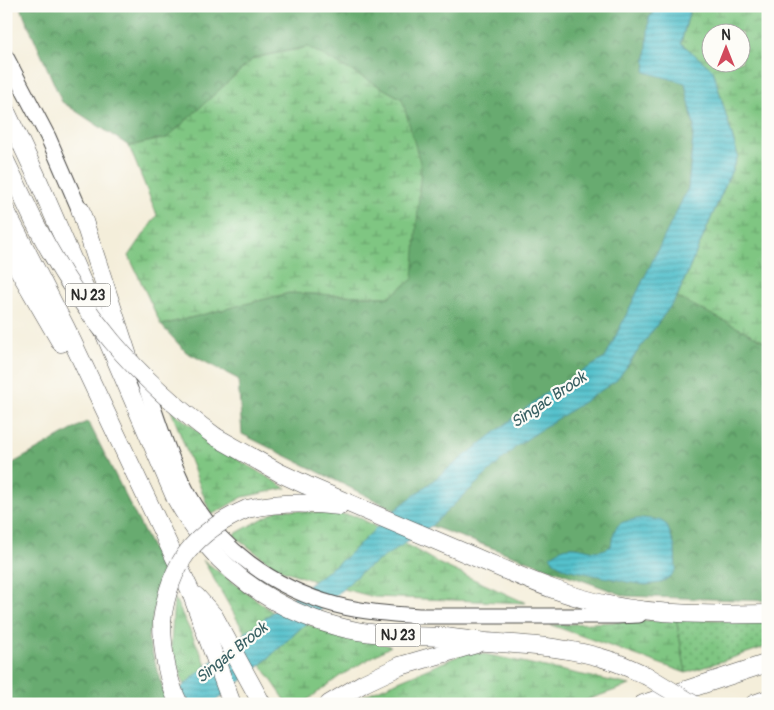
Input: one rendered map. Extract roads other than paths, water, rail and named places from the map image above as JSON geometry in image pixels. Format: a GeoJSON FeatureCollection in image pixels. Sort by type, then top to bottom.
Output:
{"type":"FeatureCollection","features":[{"type":"Feature","properties":{"kind":"highway","name":"NJ 23"},"geometry":{"type":"LineString","coordinates":[[6,111],[175,497],[206,544],[251,586],[280,604],[314,620],[358,631],[540,645],[612,661],[647,676],[693,704]]}},
{"type":"Feature","properties":{"kind":"highway"},"geometry":{"type":"LineString","coordinates":[[6,162],[35,223],[60,269],[85,307],[127,360],[155,388],[216,437],[280,473],[524,578],[578,598],[636,610],[677,613],[768,614]]}},
{"type":"Feature","properties":{"kind":"highway"},"geometry":{"type":"LineString","coordinates":[[80,209],[167,479]]}},
{"type":"Feature","properties":{"kind":"highway","name":"NJ 23"},"geometry":{"type":"LineString","coordinates":[[6,211],[66,328],[190,590],[230,700]]}},
{"type":"Feature","properties":{"kind":"highway"},"geometry":{"type":"LineString","coordinates":[[6,248],[70,358],[111,423]]}},
{"type":"Feature","properties":{"kind":"highway"},"geometry":{"type":"LineString","coordinates":[[175,696],[164,660],[162,620],[164,602],[178,565],[201,537],[231,516],[263,505],[318,503],[360,508]]}},
{"type":"Feature","properties":{"kind":"highway"},"geometry":{"type":"LineString","coordinates":[[190,590],[214,616],[262,704]]}},
{"type":"Feature","properties":{"kind":"highway"},"geometry":{"type":"LineString","coordinates":[[329,704],[364,683],[400,666],[483,642]]}},
{"type":"Feature","properties":{"kind":"highway"},"geometry":{"type":"LineString","coordinates":[[643,704],[768,663]]}},
{"type":"Feature","properties":{"kind":"highway"},"geometry":{"type":"LineString","coordinates":[[647,676],[687,704]]}},
{"type":"Feature","properties":{"kind":"highway"},"geometry":{"type":"LineString","coordinates":[[754,704],[768,699]]}},
{"type":"Feature","properties":{"kind":"main road"},"geometry":{"type":"LineString","coordinates":[[8,60],[48,137],[108,276],[163,436],[178,473],[206,522],[232,549],[263,573],[294,590],[336,605],[379,613],[419,616],[616,616],[677,613]]}},
{"type":"Feature","properties":{"kind":"water","name":"Singac Brook"},"geometry":{"type":"Polygon","coordinates":[[[657,6],[691,6],[681,43],[702,61],[702,72],[714,72],[738,156],[677,297],[617,380],[518,445],[431,526],[360,573],[261,665],[212,704],[165,704],[184,685],[245,633],[346,557],[395,510],[547,392],[605,358],[688,188],[694,126],[685,83],[645,72],[649,18],[657,6]]]}},
{"type":"Feature","properties":{"kind":"water"},"geometry":{"type":"Polygon","coordinates":[[[643,518],[660,520],[667,525],[675,547],[676,569],[671,576],[660,583],[646,585],[566,569],[554,562],[550,556],[568,547],[594,551],[605,549],[611,546],[614,532],[620,524],[643,518]]]}}]}
